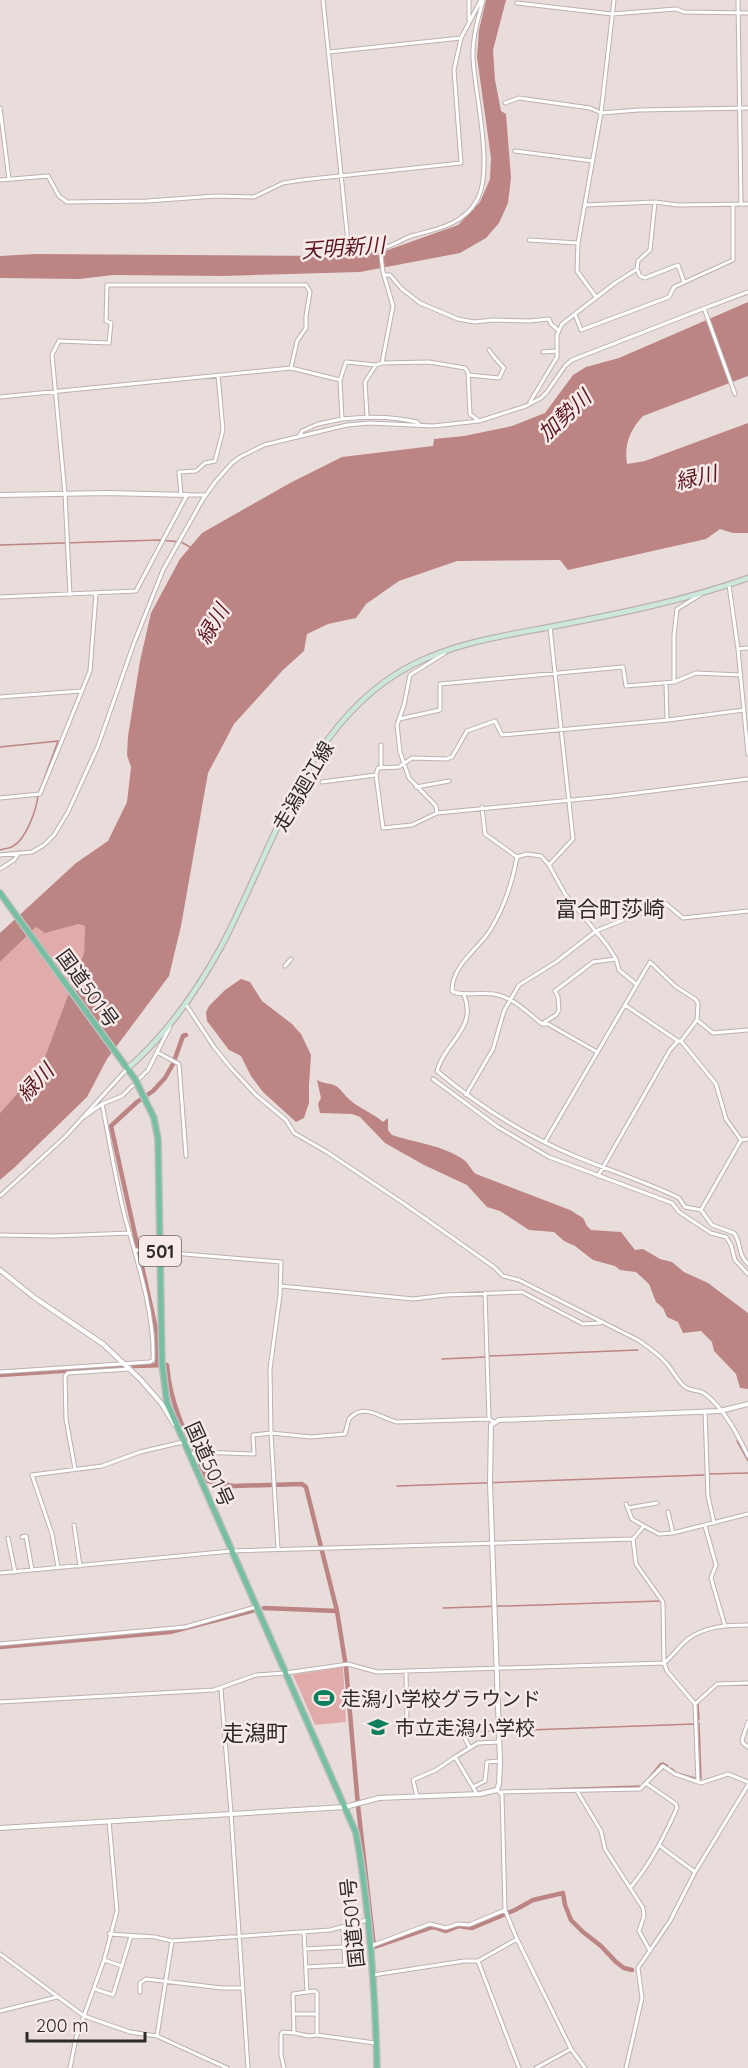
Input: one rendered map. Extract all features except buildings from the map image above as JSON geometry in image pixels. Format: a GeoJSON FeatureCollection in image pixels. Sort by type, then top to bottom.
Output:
{"type":"FeatureCollection","features":[{"type":"Feature","properties":{"kind":"highway","name":"国道501号"},"geometry":{"type":"LineString","coordinates":[[0,893],[126,1067],[152,1112],[158,1139],[162,1365],[167,1403],[183,1442],[193,1454],[232,1551],[356,1833],[367,1920],[373,1945],[372,1975],[377,2068]]}},
{"type":"Feature","properties":{"kind":"main road","name":"走潟廻江線"},"geometry":{"type":"LineString","coordinates":[[126,1067],[140,1057],[185,1002],[221,946],[300,784],[330,736],[353,710],[386,681],[417,662],[488,638],[642,609],[748,578]]}},
{"type":"Feature","properties":{"kind":"street"},"geometry":{"type":"LineString","coordinates":[[322,0],[349,248],[358,250],[392,245],[412,235],[446,227],[472,208],[480,194],[483,177],[483,140],[473,57],[476,24],[482,0]]}},
{"type":"Feature","properties":{"kind":"street"},"geometry":{"type":"LineString","coordinates":[[469,0],[470,22]]}},
{"type":"Feature","properties":{"kind":"street"},"geometry":{"type":"LineString","coordinates":[[0,180],[48,176],[62,200],[67,202],[147,201],[216,196],[254,197],[283,183],[462,163],[454,70],[461,38],[482,0]]}},
{"type":"Feature","properties":{"kind":"street"},"geometry":{"type":"LineString","coordinates":[[596,297],[577,271],[578,243],[601,113],[614,0]]}},
{"type":"Feature","properties":{"kind":"street"},"geometry":{"type":"LineString","coordinates":[[738,0],[741,204]]}},
{"type":"Feature","properties":{"kind":"street"},"geometry":{"type":"LineString","coordinates":[[517,3],[612,14],[676,9],[684,12],[748,13]]}},
{"type":"Feature","properties":{"kind":"street"},"geometry":{"type":"LineString","coordinates":[[329,52],[461,38]]}},
{"type":"Feature","properties":{"kind":"street"},"geometry":{"type":"LineString","coordinates":[[505,104],[519,99],[590,108],[601,113],[748,108]]}},
{"type":"Feature","properties":{"kind":"street"},"geometry":{"type":"LineString","coordinates":[[0,108],[2,142],[9,179]]}},
{"type":"Feature","properties":{"kind":"street"},"geometry":{"type":"LineString","coordinates":[[515,151],[593,161]]}},
{"type":"Feature","properties":{"kind":"street"},"geometry":{"type":"LineString","coordinates":[[585,205],[655,202],[678,205],[748,204]]}},
{"type":"Feature","properties":{"kind":"street"},"geometry":{"type":"LineString","coordinates":[[655,202],[650,250],[638,261],[637,269],[640,276],[645,278],[678,265],[684,283]]}},
{"type":"Feature","properties":{"kind":"street"},"geometry":{"type":"LineString","coordinates":[[575,314],[581,330],[669,297],[674,287],[733,260],[733,204]]}},
{"type":"Feature","properties":{"kind":"street"},"geometry":{"type":"LineString","coordinates":[[529,240],[578,243]]}},
{"type":"Feature","properties":{"kind":"street"},"geometry":{"type":"LineString","coordinates":[[380,248],[393,306],[382,363]]}},
{"type":"Feature","properties":{"kind":"street"},"geometry":{"type":"LineString","coordinates":[[530,403],[557,357],[558,330],[596,297],[637,269]]}},
{"type":"Feature","properties":{"kind":"street"},"geometry":{"type":"LineString","coordinates":[[384,274],[390,275],[402,289],[420,303],[459,319],[474,322],[529,321],[549,318],[551,324],[558,330]]}},
{"type":"Feature","properties":{"kind":"street"},"geometry":{"type":"LineString","coordinates":[[70,595],[65,494],[52,355],[59,341],[109,343],[111,323],[106,321],[107,285],[306,285],[310,292],[306,328],[297,341],[291,368]]}},
{"type":"Feature","properties":{"kind":"street"},"geometry":{"type":"LineString","coordinates":[[0,855],[32,852],[44,845],[54,835],[68,812],[98,746],[156,586],[176,545],[206,495],[225,469],[240,457],[264,445],[347,425],[370,423],[420,425],[479,421],[541,398],[558,374],[572,360],[748,292]]}},
{"type":"Feature","properties":{"kind":"street"},"geometry":{"type":"LineString","coordinates":[[705,309],[735,394]]}},
{"type":"Feature","properties":{"kind":"street"},"geometry":{"type":"LineString","coordinates":[[468,375],[499,378],[504,368],[489,350]]}},
{"type":"Feature","properties":{"kind":"street"},"geometry":{"type":"LineString","coordinates":[[543,352],[556,351]]}},
{"type":"Feature","properties":{"kind":"street"},"geometry":{"type":"LineString","coordinates":[[342,418],[340,380],[346,362],[376,365],[429,362],[465,368],[468,375],[470,414],[479,421]]}},
{"type":"Feature","properties":{"kind":"street"},"geometry":{"type":"LineString","coordinates":[[367,416],[365,382],[376,365]]}},
{"type":"Feature","properties":{"kind":"street"},"geometry":{"type":"LineString","coordinates":[[0,397],[291,368],[340,380]]}},
{"type":"Feature","properties":{"kind":"street"},"geometry":{"type":"LineString","coordinates":[[181,494],[179,472],[196,471],[205,463],[215,461],[223,430],[218,375]]}},
{"type":"Feature","properties":{"kind":"street"},"geometry":{"type":"LineString","coordinates":[[300,435],[302,431],[318,424],[342,418],[395,417],[417,422],[420,425]]}},
{"type":"Feature","properties":{"kind":"street"},"geometry":{"type":"LineString","coordinates":[[0,495],[107,493],[206,495]]}},
{"type":"Feature","properties":{"kind":"street"},"geometry":{"type":"LineString","coordinates":[[0,597],[136,591],[187,495]]}},
{"type":"Feature","properties":{"kind":"street"},"geometry":{"type":"LineString","coordinates":[[729,585],[741,675],[748,754]]}},
{"type":"Feature","properties":{"kind":"street"},"geometry":{"type":"LineString","coordinates":[[674,682],[674,635],[677,609],[705,592]]}},
{"type":"Feature","properties":{"kind":"street"},"geometry":{"type":"LineString","coordinates":[[0,798],[40,794],[90,671],[96,594]]}},
{"type":"Feature","properties":{"kind":"street"},"geometry":{"type":"LineString","coordinates":[[549,865],[573,838],[550,627]]}},
{"type":"Feature","properties":{"kind":"street"},"geometry":{"type":"LineString","coordinates":[[738,649],[748,648]]}},
{"type":"Feature","properties":{"kind":"street"},"geometry":{"type":"LineString","coordinates":[[437,813],[436,806],[409,778],[396,734],[410,675],[452,649]]}},
{"type":"Feature","properties":{"kind":"street"},"geometry":{"type":"LineString","coordinates":[[399,719],[440,710],[440,684],[623,667],[626,686],[674,682],[696,673],[741,675]]}},
{"type":"Feature","properties":{"kind":"street"},"geometry":{"type":"LineString","coordinates":[[666,683],[668,720]]}},
{"type":"Feature","properties":{"kind":"street"},"geometry":{"type":"LineString","coordinates":[[0,697],[81,691]]}},
{"type":"Feature","properties":{"kind":"street"},"geometry":{"type":"LineString","coordinates":[[381,767],[399,767],[412,758],[446,759],[452,757],[467,730],[495,721],[502,735],[668,720],[744,710]]}},
{"type":"Feature","properties":{"kind":"street"},"geometry":{"type":"LineString","coordinates":[[381,746],[381,767],[378,768],[376,776],[383,828],[412,825],[437,813],[748,779]]}},
{"type":"Feature","properties":{"kind":"street"},"geometry":{"type":"LineString","coordinates":[[322,782],[376,776]]}},
{"type":"Feature","properties":{"kind":"street"},"geometry":{"type":"LineString","coordinates":[[416,787],[449,781]]}},
{"type":"Feature","properties":{"kind":"street"},"geometry":{"type":"LineString","coordinates":[[482,807],[485,834],[517,857]]}},
{"type":"Feature","properties":{"kind":"street"},"geometry":{"type":"LineString","coordinates":[[0,869],[14,860],[19,853]]}},
{"type":"Feature","properties":{"kind":"street"},"geometry":{"type":"LineString","coordinates":[[517,857],[527,854],[541,856],[549,865],[565,894],[616,959],[619,970],[636,984]]}},
{"type":"Feature","properties":{"kind":"street"},"geometry":{"type":"LineString","coordinates":[[517,857],[513,881],[499,914],[489,932],[459,967],[454,976],[452,992],[464,995],[483,992],[512,1000],[542,1024],[548,1024],[597,1053]]}},
{"type":"Feature","properties":{"kind":"street"},"geometry":{"type":"LineString","coordinates":[[466,1095],[493,1049],[504,1011],[519,986],[556,962],[596,931],[665,903],[683,918],[748,911]]}},
{"type":"Feature","properties":{"kind":"street"},"geometry":{"type":"LineString","coordinates":[[285,966],[291,959]]}},
{"type":"Feature","properties":{"kind":"street"},"geometry":{"type":"LineString","coordinates":[[542,1024],[550,1020],[559,1010],[555,990],[593,962],[616,959]]}},
{"type":"Feature","properties":{"kind":"street"},"geometry":{"type":"LineString","coordinates":[[545,1142],[650,962],[675,986],[695,999],[699,1006],[698,1020],[670,1050],[598,1176]]}},
{"type":"Feature","properties":{"kind":"street"},"geometry":{"type":"LineString","coordinates":[[464,995],[467,1003],[464,1028],[443,1056],[437,1071],[494,1114],[545,1142],[679,1198],[685,1207],[701,1210],[712,1225],[734,1233],[738,1239],[740,1253],[748,1264]]}},
{"type":"Feature","properties":{"kind":"street"},"geometry":{"type":"LineString","coordinates":[[185,1002],[214,1047],[231,1068],[256,1095],[285,1120],[294,1133],[327,1152],[425,1218],[494,1267],[503,1276],[519,1280],[652,1350],[668,1365],[688,1390],[706,1394],[720,1411],[748,1456]]}},
{"type":"Feature","properties":{"kind":"street"},"geometry":{"type":"LineString","coordinates":[[625,1005],[680,1041],[716,1084],[726,1119],[741,1140]]}},
{"type":"Feature","properties":{"kind":"street"},"geometry":{"type":"LineString","coordinates":[[0,1196],[84,1117],[102,1104],[122,1096],[142,1077],[158,1052],[177,1012]]}},
{"type":"Feature","properties":{"kind":"street"},"geometry":{"type":"LineString","coordinates":[[698,1020],[713,1033],[748,1030]]}},
{"type":"Feature","properties":{"kind":"street"},"geometry":{"type":"LineString","coordinates":[[158,1052],[179,1064],[186,1156]]}},
{"type":"Feature","properties":{"kind":"street"},"geometry":{"type":"LineString","coordinates":[[84,1117],[126,1067]]}},
{"type":"Feature","properties":{"kind":"street"},"geometry":{"type":"LineString","coordinates":[[433,1080],[476,1113],[549,1157],[672,1203],[679,1212],[711,1233],[726,1237],[735,1260],[748,1274]]}},
{"type":"Feature","properties":{"kind":"street"},"geometry":{"type":"LineString","coordinates":[[0,1372],[126,1364],[153,1360],[154,1338],[138,1250],[126,1222],[102,1104]]}},
{"type":"Feature","properties":{"kind":"street"},"geometry":{"type":"LineString","coordinates":[[741,1140],[748,1139]]}},
{"type":"Feature","properties":{"kind":"street"},"geometry":{"type":"LineString","coordinates":[[701,1210],[741,1140]]}},
{"type":"Feature","properties":{"kind":"street"},"geometry":{"type":"LineString","coordinates":[[0,1235],[54,1236],[131,1233]]}},
{"type":"Feature","properties":{"kind":"street"},"geometry":{"type":"LineString","coordinates":[[138,1250],[281,1262],[270,1369],[271,1433],[278,1549]]}},
{"type":"Feature","properties":{"kind":"street"},"geometry":{"type":"LineString","coordinates":[[0,1270],[35,1298],[103,1344],[126,1364],[161,1403],[176,1427]]}},
{"type":"Feature","properties":{"kind":"street"},"geometry":{"type":"LineString","coordinates":[[280,1286],[413,1299],[446,1294],[522,1292],[583,1324],[602,1322]]}},
{"type":"Feature","properties":{"kind":"street"},"geometry":{"type":"LineString","coordinates":[[485,1293],[492,1420],[490,1481],[500,1761],[500,1780],[497,1790]]}},
{"type":"Feature","properties":{"kind":"street"},"geometry":{"type":"LineString","coordinates":[[75,1468],[66,1419],[65,1376],[68,1373],[130,1369]]}},
{"type":"Feature","properties":{"kind":"street"},"geometry":{"type":"LineString","coordinates":[[193,1454],[254,1454],[253,1435],[271,1433],[311,1437],[345,1434],[352,1415],[375,1411],[397,1422],[705,1412],[748,1404]]}},
{"type":"Feature","properties":{"kind":"street"},"geometry":{"type":"LineString","coordinates":[[705,1412],[708,1496],[714,1523]]}},
{"type":"Feature","properties":{"kind":"street"},"geometry":{"type":"LineString","coordinates":[[58,1567],[51,1534],[32,1474],[107,1465],[140,1452],[183,1442]]}},
{"type":"Feature","properties":{"kind":"street"},"geometry":{"type":"LineString","coordinates":[[657,1503],[627,1506],[632,1519],[659,1534],[705,1526],[748,1514]]}},
{"type":"Feature","properties":{"kind":"street"},"geometry":{"type":"LineString","coordinates":[[668,1512],[673,1533]]}},
{"type":"Feature","properties":{"kind":"street"},"geometry":{"type":"LineString","coordinates":[[74,1526],[80,1566]]}},
{"type":"Feature","properties":{"kind":"street"},"geometry":{"type":"LineString","coordinates":[[644,1526],[633,1539],[636,1564],[663,1602],[664,1663],[667,1671],[695,1704],[698,1781]]}},
{"type":"Feature","properties":{"kind":"street"},"geometry":{"type":"LineString","coordinates":[[705,1526],[716,1565],[711,1578],[725,1626]]}},
{"type":"Feature","properties":{"kind":"street"},"geometry":{"type":"LineString","coordinates":[[22,1537],[26,1536],[32,1570]]}},
{"type":"Feature","properties":{"kind":"street"},"geometry":{"type":"LineString","coordinates":[[8,1538],[15,1572]]}},
{"type":"Feature","properties":{"kind":"street"},"geometry":{"type":"LineString","coordinates":[[0,1572],[232,1551],[633,1539]]}},
{"type":"Feature","properties":{"kind":"street"},"geometry":{"type":"LineString","coordinates":[[0,1644],[185,1627],[257,1606]]}},
{"type":"Feature","properties":{"kind":"street"},"geometry":{"type":"LineString","coordinates":[[0,1702],[221,1689],[246,1678],[346,1664],[377,1672],[664,1663],[695,1635],[725,1626],[748,1625]]}},
{"type":"Feature","properties":{"kind":"street"},"geometry":{"type":"LineString","coordinates":[[397,1725],[407,1724],[406,1671]]}},
{"type":"Feature","properties":{"kind":"street"},"geometry":{"type":"LineString","coordinates":[[695,1704],[717,1684],[748,1683]]}},
{"type":"Feature","properties":{"kind":"street"},"geometry":{"type":"LineString","coordinates":[[221,1689],[248,2068]]}},
{"type":"Feature","properties":{"kind":"street"},"geometry":{"type":"LineString","coordinates":[[748,1722],[742,1740],[748,1747]]}},
{"type":"Feature","properties":{"kind":"street"},"geometry":{"type":"LineString","coordinates":[[462,1733],[470,1748]]}},
{"type":"Feature","properties":{"kind":"street"},"geometry":{"type":"LineString","coordinates":[[417,1796],[413,1780],[435,1770],[478,1743],[499,1742]]}},
{"type":"Feature","properties":{"kind":"street"},"geometry":{"type":"LineString","coordinates":[[455,1757],[477,1794]]}},
{"type":"Feature","properties":{"kind":"street"},"geometry":{"type":"LineString","coordinates":[[473,1787],[485,1781],[487,1762],[500,1761]]}},
{"type":"Feature","properties":{"kind":"street"},"geometry":{"type":"LineString","coordinates":[[0,1828],[345,1807],[379,1798],[477,1794],[497,1790],[504,1793],[639,1789],[647,1784],[663,1766],[675,1774],[705,1782],[728,1774],[748,1784],[695,1872],[670,1921],[638,1968],[642,1998],[626,2068]]}},
{"type":"Feature","properties":{"kind":"street"},"geometry":{"type":"LineString","coordinates":[[630,1888],[646,1870],[660,1846],[677,1806],[647,1784]]}},
{"type":"Feature","properties":{"kind":"street"},"geometry":{"type":"LineString","coordinates":[[497,1790],[502,1795],[506,1912],[571,2049],[585,2068]]}},
{"type":"Feature","properties":{"kind":"street"},"geometry":{"type":"LineString","coordinates":[[577,1791],[601,1831],[605,1849],[645,1912],[639,1931],[650,1951]]}},
{"type":"Feature","properties":{"kind":"street"},"geometry":{"type":"LineString","coordinates":[[70,2068],[76,2038],[95,1989],[117,1911],[109,1821]]}},
{"type":"Feature","properties":{"kind":"street"},"geometry":{"type":"LineString","coordinates":[[660,1846],[695,1872]]}},
{"type":"Feature","properties":{"kind":"street"},"geometry":{"type":"LineString","coordinates":[[373,1945],[430,1924],[446,1928],[458,1924],[469,1925],[506,1912]]}},
{"type":"Feature","properties":{"kind":"street"},"geometry":{"type":"LineString","coordinates":[[110,1934],[154,1936],[172,1941],[343,1928],[367,1920]]}},
{"type":"Feature","properties":{"kind":"street"},"geometry":{"type":"LineString","coordinates":[[306,1967],[345,1965],[343,1928]]}},
{"type":"Feature","properties":{"kind":"street"},"geometry":{"type":"LineString","coordinates":[[304,1932],[307,1992]]}},
{"type":"Feature","properties":{"kind":"street"},"geometry":{"type":"LineString","coordinates":[[95,1989],[113,1995],[131,1936]]}},
{"type":"Feature","properties":{"kind":"street"},"geometry":{"type":"LineString","coordinates":[[372,1975],[464,1961],[478,1961],[517,1939]]}},
{"type":"Feature","properties":{"kind":"street"},"geometry":{"type":"LineString","coordinates":[[157,2036],[172,1941]]}},
{"type":"Feature","properties":{"kind":"street"},"geometry":{"type":"LineString","coordinates":[[305,1949],[344,1947]]}},
{"type":"Feature","properties":{"kind":"street"},"geometry":{"type":"LineString","coordinates":[[0,1954],[84,2016],[130,2031],[157,2036],[226,2068]]}},
{"type":"Feature","properties":{"kind":"street"},"geometry":{"type":"LineString","coordinates":[[104,1960],[122,1966]]}},
{"type":"Feature","properties":{"kind":"street"},"geometry":{"type":"LineString","coordinates":[[478,1961],[519,2068]]}},
{"type":"Feature","properties":{"kind":"street"},"geometry":{"type":"LineString","coordinates":[[140,1992],[140,1983],[146,1979],[230,1989],[243,1988]]}},
{"type":"Feature","properties":{"kind":"street"},"geometry":{"type":"LineString","coordinates":[[294,2033],[293,1994],[315,1991],[317,1993],[317,2035]]}},
{"type":"Feature","properties":{"kind":"street"},"geometry":{"type":"LineString","coordinates":[[0,2011],[57,1997]]}},
{"type":"Feature","properties":{"kind":"street"},"geometry":{"type":"LineString","coordinates":[[295,2014],[317,2014]]}},
{"type":"Feature","properties":{"kind":"street"},"geometry":{"type":"LineString","coordinates":[[284,2068],[281,2055],[281,2034],[283,2032],[376,2043]]}},
{"type":"Feature","properties":{"kind":"street"},"geometry":{"type":"LineString","coordinates":[[536,2068],[571,2049]]}},
{"type":"Feature","properties":{"kind":"shaded area"},"geometry":{"type":"Polygon","coordinates":[[[78,924],[85,926],[84,953],[41,1067],[0,1113],[0,962],[36,927],[78,924]]]}},
{"type":"Feature","properties":{"kind":"shaded area","name":"走潟小学校グラウンド"},"geometry":{"type":"Polygon","coordinates":[[[343,1667],[346,1722],[315,1725],[293,1675],[343,1667]]]}},
{"type":"Feature","properties":{"kind":"water"},"geometry":{"type":"Polygon","coordinates":[[[486,0],[506,0],[493,50],[495,80],[501,111],[506,114],[511,178],[508,203],[499,223],[486,238],[460,253],[360,272],[223,276],[113,275],[79,279],[0,278],[0,256],[35,254],[328,256],[385,251],[458,225],[480,202],[490,179],[491,158],[477,57],[479,30],[486,0]]]}},
{"type":"Feature","properties":{"kind":"water"},"geometry":{"type":"Polygon","coordinates":[[[748,302],[748,376],[643,416],[629,438],[626,457],[627,464],[645,461],[748,423],[748,533],[733,533],[720,529],[706,539],[568,570],[560,560],[457,561],[399,581],[366,604],[356,618],[328,624],[307,634],[304,651],[283,670],[234,724],[208,773],[181,926],[169,976],[107,1059],[87,1097],[0,1180],[0,1113],[41,1067],[84,953],[85,926],[78,924],[45,933],[36,927],[0,962],[0,933],[76,863],[108,841],[127,802],[131,767],[127,755],[128,736],[140,661],[151,613],[180,559],[202,533],[290,483],[342,457],[433,446],[434,439],[464,436],[512,426],[545,413],[573,375],[586,367],[619,358],[748,302]]]}},
{"type":"Feature","properties":{"kind":"water"},"geometry":{"type":"Polygon","coordinates":[[[241,979],[250,982],[262,1001],[292,1024],[301,1034],[311,1055],[309,1103],[304,1118],[296,1122],[263,1092],[251,1076],[241,1056],[229,1050],[207,1021],[206,1012],[209,1006],[225,990],[241,979]]]}},
{"type":"Feature","properties":{"kind":"water"},"geometry":{"type":"Polygon","coordinates":[[[317,1080],[336,1086],[354,1103],[383,1122],[388,1118],[388,1130],[392,1135],[456,1155],[466,1162],[476,1174],[570,1210],[583,1218],[591,1230],[621,1232],[635,1250],[643,1249],[660,1259],[672,1262],[684,1272],[708,1283],[748,1313],[748,1389],[740,1388],[736,1374],[714,1351],[712,1342],[701,1331],[683,1333],[678,1322],[667,1317],[663,1308],[656,1302],[649,1284],[636,1272],[620,1270],[615,1266],[593,1260],[554,1232],[529,1230],[500,1211],[487,1207],[467,1185],[424,1165],[385,1143],[360,1117],[352,1114],[320,1113],[318,1104],[321,1098],[317,1080]]]}},
{"type":"Feature","properties":{"kind":"waterway"},"geometry":{"type":"LineString","coordinates":[[0,545],[159,540],[181,542],[190,547]]}},
{"type":"Feature","properties":{"kind":"waterway"},"geometry":{"type":"LineString","coordinates":[[0,747],[58,741],[40,790]]}},
{"type":"Feature","properties":{"kind":"waterway"},"geometry":{"type":"LineString","coordinates":[[0,850],[18,843],[36,808],[38,795]]}},
{"type":"Feature","properties":{"kind":"waterway"},"geometry":{"type":"LineString","coordinates":[[157,1365],[157,1334],[111,1126],[165,1078],[173,1064],[183,1036],[186,1035]]}},
{"type":"Feature","properties":{"kind":"waterway"},"geometry":{"type":"LineString","coordinates":[[489,1356],[638,1350]]}},
{"type":"Feature","properties":{"kind":"waterway"},"geometry":{"type":"LineString","coordinates":[[442,1359],[485,1357]]}},
{"type":"Feature","properties":{"kind":"waterway"},"geometry":{"type":"LineString","coordinates":[[134,1366],[167,1365],[172,1396],[188,1439],[208,1481],[233,1486],[302,1484],[306,1487],[337,1611],[346,1667],[358,1806],[374,1947],[434,1927],[446,1931],[459,1926],[472,1928],[533,1900],[563,1893],[571,1920],[616,1962],[632,1970]]}},
{"type":"Feature","properties":{"kind":"waterway"},"geometry":{"type":"LineString","coordinates":[[0,1375],[122,1367]]}},
{"type":"Feature","properties":{"kind":"waterway"},"geometry":{"type":"LineString","coordinates":[[737,1441],[748,1461]]}},
{"type":"Feature","properties":{"kind":"waterway"},"geometry":{"type":"LineString","coordinates":[[709,1474],[748,1473]]}},
{"type":"Feature","properties":{"kind":"waterway"},"geometry":{"type":"LineString","coordinates":[[397,1486],[704,1475]]}},
{"type":"Feature","properties":{"kind":"waterway"},"geometry":{"type":"LineString","coordinates":[[443,1608],[660,1601]]}},
{"type":"Feature","properties":{"kind":"waterway"},"geometry":{"type":"LineString","coordinates":[[264,1608],[337,1611]]}},
{"type":"Feature","properties":{"kind":"waterway"},"geometry":{"type":"LineString","coordinates":[[0,1647],[170,1632],[255,1610]]}},
{"type":"Feature","properties":{"kind":"waterway"},"geometry":{"type":"LineString","coordinates":[[735,1685],[748,1685]]}},
{"type":"Feature","properties":{"kind":"waterway"},"geometry":{"type":"LineString","coordinates":[[698,1704],[699,1720]]}},
{"type":"Feature","properties":{"kind":"waterway"},"geometry":{"type":"LineString","coordinates":[[699,1723],[701,1779]]}},
{"type":"Feature","properties":{"kind":"waterway"},"geometry":{"type":"LineString","coordinates":[[502,1731],[694,1724]]}},
{"type":"Feature","properties":{"kind":"waterway"},"geometry":{"type":"LineString","coordinates":[[444,1731],[497,1731]]}},
{"type":"Feature","properties":{"kind":"waterway"},"geometry":{"type":"LineString","coordinates":[[644,1784],[660,1764],[668,1766]]}},
{"type":"Feature","properties":{"kind":"waterway"},"geometry":{"type":"LineString","coordinates":[[671,1768],[677,1773],[695,1778]]}},
{"type":"Feature","properties":{"kind":"waterway"},"geometry":{"type":"LineString","coordinates":[[549,1789],[640,1786]]}},
{"type":"Feature","properties":{"kind":"place","name":"走潟小学校グラウンド"},"geometry":{"type":"Point","coordinates":[324,1698]}},
{"type":"Feature","properties":{"kind":"place","name":"市立走潟小学校"},"geometry":{"type":"Point","coordinates":[378,1727]}},
{"type":"Feature","properties":{"kind":"district","name":"富合町莎崎"},"geometry":{"type":"Point","coordinates":[610,909]}},
{"type":"Feature","properties":{"kind":"district","name":"走潟町"},"geometry":{"type":"Point","coordinates":[255,1733]}},
{"type":"Feature","properties":{"kind":"water label","name":"天明新川"},"geometry":{"type":"Point","coordinates":[343,247]}},
{"type":"Feature","properties":{"kind":"water label","name":"加勢川"},"geometry":{"type":"Point","coordinates":[564,415]}},
{"type":"Feature","properties":{"kind":"water label","name":"緑川"},"geometry":{"type":"Point","coordinates":[696,477]}},
{"type":"Feature","properties":{"kind":"water label","name":"緑川"},"geometry":{"type":"Point","coordinates":[212,624]}},
{"type":"Feature","properties":{"kind":"water label","name":"緑川"},"geometry":{"type":"Point","coordinates":[35,1082]}}]}
